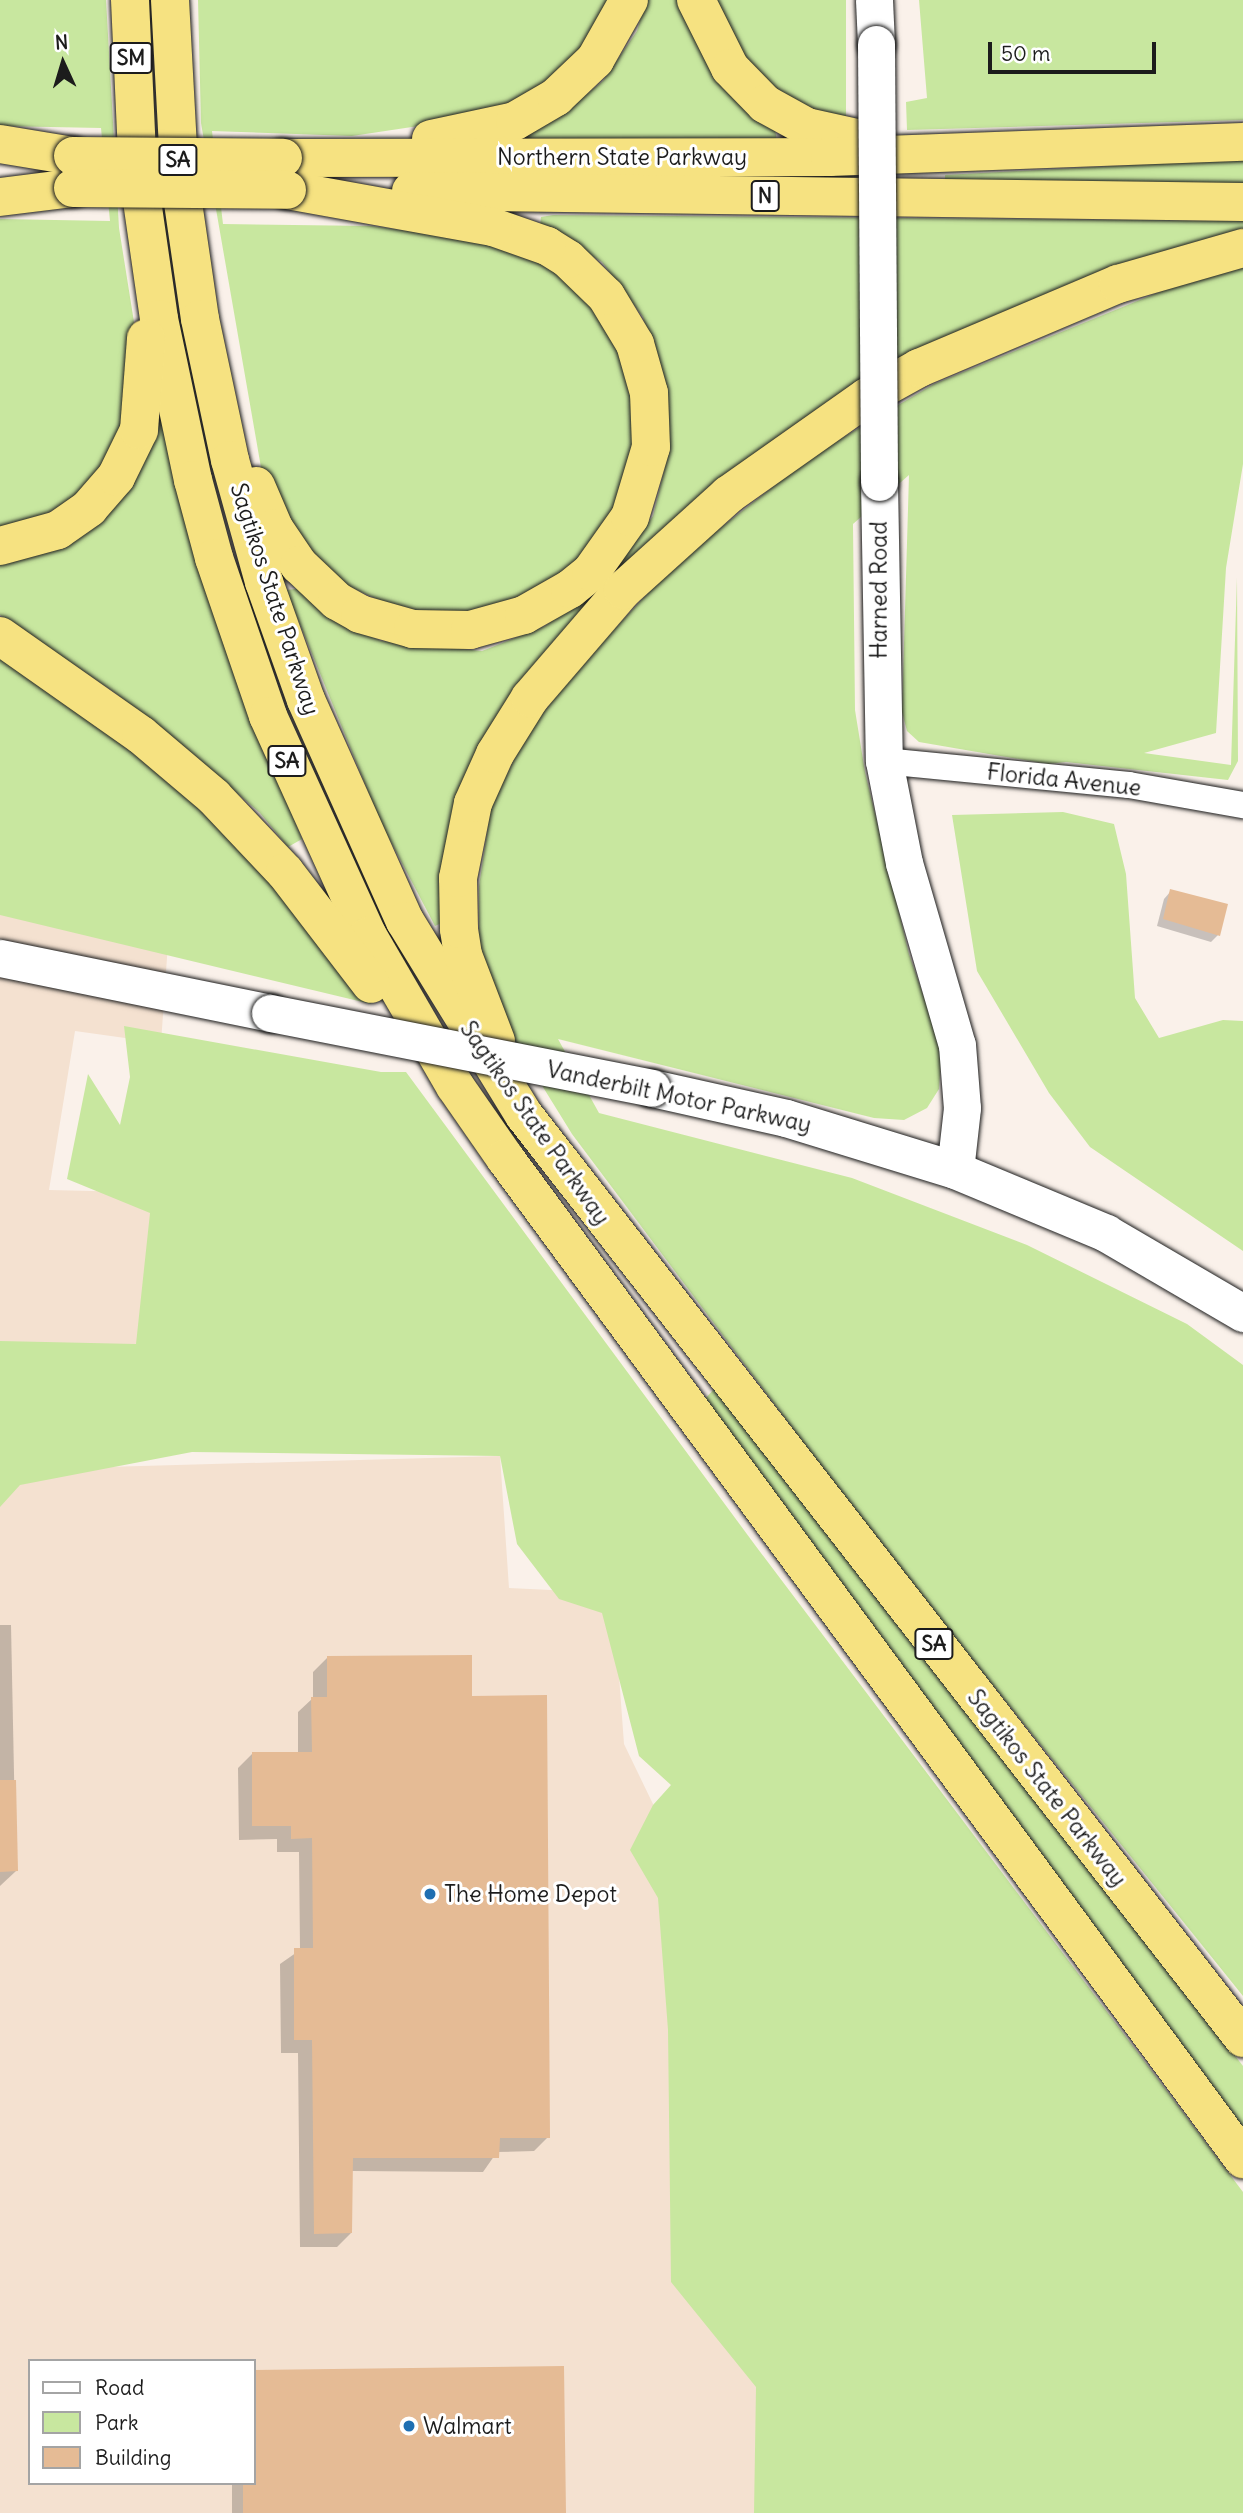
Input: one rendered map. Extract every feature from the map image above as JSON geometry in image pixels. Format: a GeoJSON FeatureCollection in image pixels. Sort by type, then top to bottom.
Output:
{"type":"FeatureCollection","features":[{"type":"Feature","properties":{"kind":"highway"},"geometry":{"type":"LineString","coordinates":[[112,0],[134,116]]}},
{"type":"Feature","properties":{"kind":"highway","name":"SM"},"geometry":{"type":"LineString","coordinates":[[130,0],[134,116],[146,234]]}},
{"type":"Feature","properties":{"kind":"highway","name":"Sagtikos State Parkway"},"geometry":{"type":"LineString","coordinates":[[170,0],[180,182],[200,319],[246,521],[329,757],[405,921],[524,1115],[1243,2038]]}},
{"type":"Feature","properties":{"kind":"highway"},"geometry":{"type":"LineString","coordinates":[[285,174],[515,121],[577,80],[611,38],[629,0]]}},
{"type":"Feature","properties":{"kind":"highway"},"geometry":{"type":"LineString","coordinates":[[696,0],[730,68],[765,104],[807,127],[832,134],[951,155]]}},
{"type":"Feature","properties":{"kind":"highway","name":"Northern State Parkway"},"geometry":{"type":"LineString","coordinates":[[285,174],[951,155],[1243,142]]}},
{"type":"Feature","properties":{"kind":"highway"},"geometry":{"type":"LineString","coordinates":[[0,145],[73,172]]}},
{"type":"Feature","properties":{"kind":"highway","name":"Northern State Parkway"},"geometry":{"type":"LineString","coordinates":[[0,155],[73,172]]}},
{"type":"Feature","properties":{"kind":"highway"},"geometry":{"type":"LineString","coordinates":[[0,197],[73,172]]}},
{"type":"Feature","properties":{"kind":"highway","name":"Northern State Parkway"},"geometry":{"type":"LineString","coordinates":[[0,187],[73,172],[285,174],[1243,202]]}},
{"type":"Feature","properties":{"kind":"highway"},"geometry":{"type":"LineString","coordinates":[[200,319],[274,528],[317,586],[360,614],[442,632],[497,624],[570,589],[619,537],[647,469],[649,393],[644,368],[622,319],[588,276],[547,246],[493,227],[285,174]]}},
{"type":"Feature","properties":{"kind":"highway"},"geometry":{"type":"LineString","coordinates":[[0,546],[38,538],[74,520],[103,494],[133,447],[145,393],[146,234]]}},
{"type":"Feature","properties":{"kind":"highway","name":"Sagtikos State Parkway"},"geometry":{"type":"LineString","coordinates":[[146,234],[174,398],[210,545],[240,637],[299,792],[407,1006],[455,1086],[560,1234],[1243,2159]]}},
{"type":"Feature","properties":{"kind":"highway"},"geometry":{"type":"LineString","coordinates":[[524,1115],[463,955],[458,878],[466,829],[483,776],[510,727],[557,664],[623,590],[692,524],[771,461],[867,397],[919,368],[1106,288],[1243,248]]}},
{"type":"Feature","properties":{"kind":"highway"},"geometry":{"type":"LineString","coordinates":[[0,636],[141,735],[239,821],[356,963],[475,1147],[560,1234]]}},
{"type":"Feature","properties":{"kind":"main road","name":"Harned Road"},"geometry":{"type":"LineString","coordinates":[[874,0],[884,761],[904,863],[957,1045],[962,1108],[955,1170]]}},
{"type":"Feature","properties":{"kind":"main road","name":"Vanderbilt Motor Parkway"},"geometry":{"type":"LineString","coordinates":[[0,958],[652,1088],[796,1121],[955,1170],[1106,1233],[1243,1312]]}},
{"type":"Feature","properties":{"kind":"street","name":"Florida Avenue"},"geometry":{"type":"LineString","coordinates":[[884,761],[1129,785],[1243,805]]}},
{"type":"Feature","properties":{"kind":"shaded area"},"geometry":{"type":"Polygon","coordinates":[[[0,877],[170,915],[161,1043],[75,1031],[49,1190],[178,1193],[189,1356],[0,1353],[0,877]]]}},
{"type":"Feature","properties":{"kind":"shaded area"},"geometry":{"type":"Polygon","coordinates":[[[500,1456],[509,1588],[613,1593],[624,1744],[695,1891],[780,2328],[787,2513],[0,2513],[0,1470],[500,1456]]]}},
{"type":"Feature","properties":{"kind":"green space"},"geometry":{"type":"Polygon","coordinates":[[[0,0],[106,0],[119,228],[137,341],[115,458],[76,499],[21,526],[0,527],[0,219],[110,221],[101,128],[0,126],[0,0]]]}},
{"type":"Feature","properties":{"kind":"green space"},"geometry":{"type":"Polygon","coordinates":[[[198,0],[616,0],[556,82],[505,113],[352,136],[212,131],[223,224],[372,226],[480,241],[527,255],[560,276],[603,317],[627,371],[637,429],[624,500],[592,557],[535,601],[469,618],[406,612],[348,586],[306,555],[263,479],[201,123],[198,0]]]}},
{"type":"Feature","properties":{"kind":"green space"},"geometry":{"type":"Polygon","coordinates":[[[646,0],[685,0],[775,129],[777,142],[490,148],[556,119],[603,81],[637,31],[646,0]]]}},
{"type":"Feature","properties":{"kind":"green space"},"geometry":{"type":"Polygon","coordinates":[[[713,0],[846,0],[846,127],[788,105],[747,67],[713,0]]]}},
{"type":"Feature","properties":{"kind":"green space"},"geometry":{"type":"Polygon","coordinates":[[[919,0],[1243,0],[1243,120],[907,130],[906,102],[927,98],[919,0]]]}},
{"type":"Feature","properties":{"kind":"green space"},"geometry":{"type":"Polygon","coordinates":[[[1243,159],[1243,186],[945,185],[945,175],[1243,159]]]}},
{"type":"Feature","properties":{"kind":"green space"},"geometry":{"type":"Polygon","coordinates":[[[541,217],[1243,221],[1243,239],[920,354],[510,705],[448,920],[435,926],[381,823],[286,590],[305,588],[322,613],[381,641],[482,651],[545,626],[606,581],[653,516],[669,451],[666,395],[643,317],[602,262],[540,226],[541,217]]]}},
{"type":"Feature","properties":{"kind":"green space"},"geometry":{"type":"Polygon","coordinates":[[[1243,265],[1243,464],[1226,568],[1216,733],[1144,753],[1231,765],[1237,577],[1238,761],[1228,780],[1066,762],[1048,764],[919,742],[907,731],[902,712],[909,475],[853,524],[855,710],[865,772],[909,954],[942,1049],[939,1089],[927,1108],[904,1120],[874,1118],[558,1039],[599,1113],[852,1178],[1027,1245],[1187,1324],[1243,1365],[1243,1996],[883,1549],[572,1134],[499,1016],[479,950],[479,886],[491,807],[527,733],[581,665],[677,562],[815,454],[934,384],[1201,275],[1243,265]]]}},
{"type":"Feature","properties":{"kind":"green space"},"geometry":{"type":"Polygon","coordinates":[[[160,418],[165,422],[255,723],[302,839],[288,847],[260,813],[190,752],[114,692],[0,615],[0,565],[160,418]]]}},
{"type":"Feature","properties":{"kind":"green space"},"geometry":{"type":"Polygon","coordinates":[[[0,650],[207,801],[337,950],[371,1004],[0,915],[0,650]]]}},
{"type":"Feature","properties":{"kind":"green space"},"geometry":{"type":"Polygon","coordinates":[[[1063,812],[1114,824],[1126,874],[1135,998],[1159,1038],[1223,1020],[1243,1021],[1243,1251],[1090,1147],[1049,1093],[977,971],[952,815],[1063,812]]]}},
{"type":"Feature","properties":{"kind":"green space"},"geometry":{"type":"Polygon","coordinates":[[[124,1026],[381,1072],[406,1072],[755,1545],[1243,2192],[1243,2513],[754,2513],[756,2387],[671,2282],[668,2030],[658,1898],[630,1850],[653,1805],[671,1785],[639,1756],[602,1613],[559,1599],[517,1544],[500,1456],[192,1452],[20,1485],[0,1507],[0,1341],[136,1344],[150,1213],[67,1179],[88,1074],[120,1125],[130,1077],[124,1026]]]}},
{"type":"Feature","properties":{"kind":"green space"},"geometry":{"type":"Polygon","coordinates":[[[716,1387],[1243,2066],[1243,2133],[703,1401],[716,1387]]]}},
{"type":"Feature","properties":{"kind":"building"},"geometry":{"type":"Polygon","coordinates":[[[1170,889],[1228,904],[1220,936],[1163,919],[1170,889]]]}},
{"type":"Feature","properties":{"kind":"building","name":"The Home Depot"},"geometry":{"type":"Polygon","coordinates":[[[472,1655],[472,1696],[547,1695],[550,2138],[500,2138],[499,2158],[353,2158],[352,2233],[314,2234],[312,2040],[294,2040],[294,1948],[313,1948],[312,1838],[291,1839],[291,1826],[252,1826],[252,1752],[312,1752],[311,1697],[327,1697],[327,1656],[472,1655]]]}},
{"type":"Feature","properties":{"kind":"building"},"geometry":{"type":"Polygon","coordinates":[[[0,1780],[16,1780],[18,1871],[0,1872],[0,1780]]]}},
{"type":"Feature","properties":{"kind":"building","name":"Walmart"},"geometry":{"type":"Polygon","coordinates":[[[564,2366],[566,2513],[243,2513],[243,2485],[256,2485],[256,2370],[564,2366]]]}},
{"type":"Feature","properties":{"kind":"place","name":"The Home Depot"},"geometry":{"type":"Point","coordinates":[430,1894]}},
{"type":"Feature","properties":{"kind":"place","name":"Walmart"},"geometry":{"type":"Point","coordinates":[409,2426]}}]}
